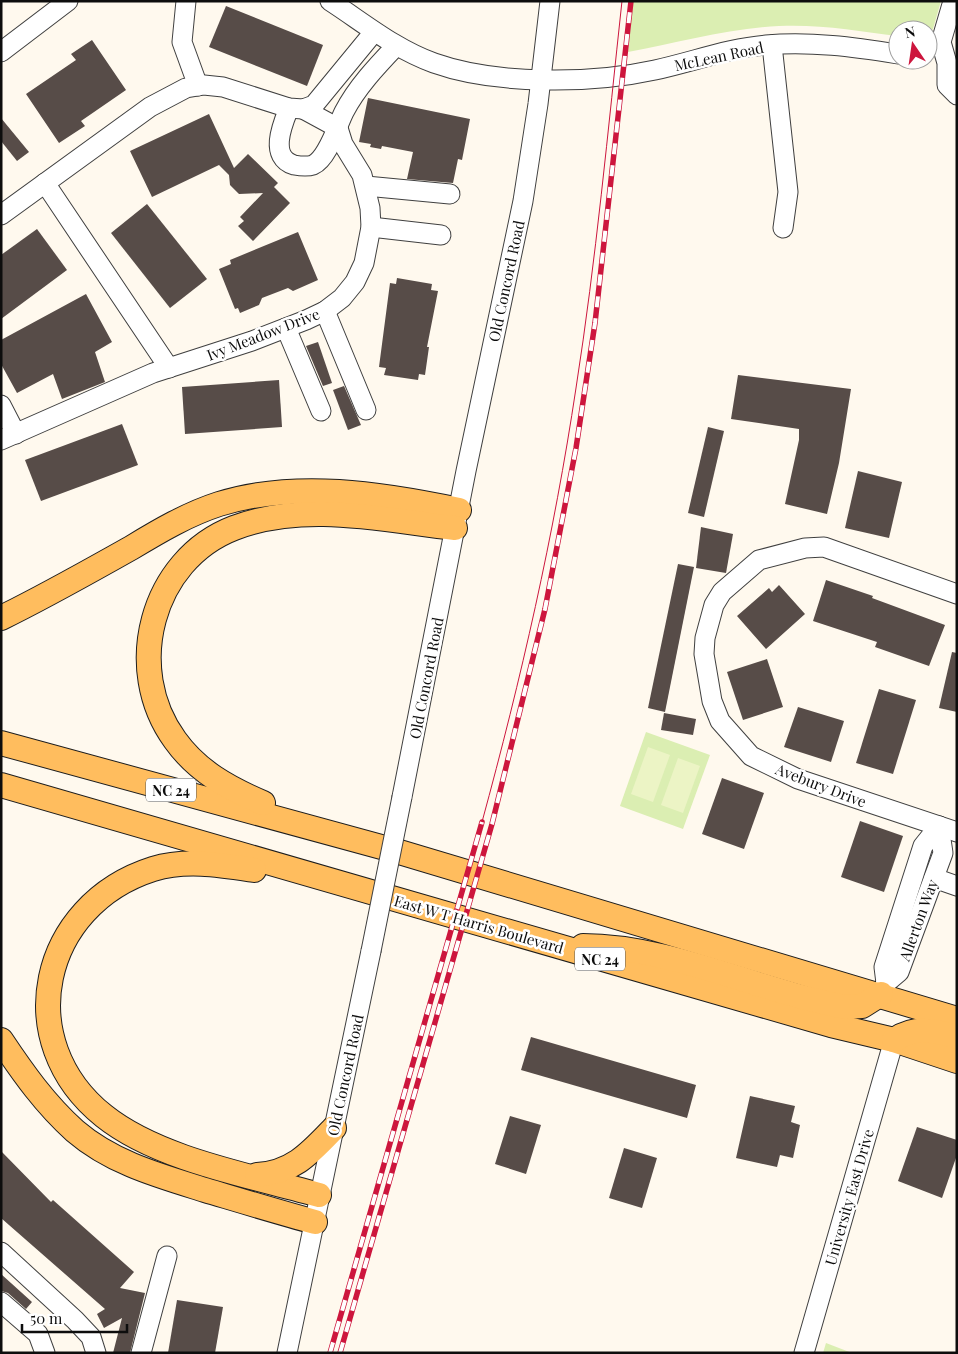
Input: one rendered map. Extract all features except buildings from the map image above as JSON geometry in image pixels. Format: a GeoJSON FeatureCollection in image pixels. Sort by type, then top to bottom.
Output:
{"type":"FeatureCollection","features":[{"type":"Feature","properties":{"kind":"main road"},"geometry":{"type":"LineString","coordinates":[[1,618],[54,592],[173,524],[211,507],[242,498],[284,492],[322,492],[397,498],[457,519]]}},
{"type":"Feature","properties":{"kind":"main road"},"geometry":{"type":"LineString","coordinates":[[341,837],[323,823],[237,792],[202,770],[188,756],[165,725],[152,691],[147,654],[154,615],[167,587],[187,561],[216,538],[256,521],[302,514],[457,519]]}},
{"type":"Feature","properties":{"kind":"main road","name":"NC 24"},"geometry":{"type":"LineString","coordinates":[[1,743],[883,989],[957,1019]]}},
{"type":"Feature","properties":{"kind":"main road","name":"East W T Harris Boulevard"},"geometry":{"type":"LineString","coordinates":[[1,785],[553,946],[831,1025],[894,1040],[957,1061]]}},
{"type":"Feature","properties":{"kind":"main road"},"geometry":{"type":"LineString","coordinates":[[307,875],[197,863],[155,868],[116,885],[83,912],[63,941],[50,979],[49,1018],[57,1051],[64,1068],[90,1102],[104,1116],[129,1134],[194,1160],[320,1195]]}},
{"type":"Feature","properties":{"kind":"main road"},"geometry":{"type":"LineString","coordinates":[[553,946],[614,946],[846,1007],[862,1006],[883,989]]}},
{"type":"Feature","properties":{"kind":"main road"},"geometry":{"type":"LineString","coordinates":[[894,1040],[903,1034],[919,1029],[938,1031],[957,1038]]}},
{"type":"Feature","properties":{"kind":"main road"},"geometry":{"type":"LineString","coordinates":[[1,1040],[54,1111],[96,1146],[121,1161],[153,1173],[314,1222]]}},
{"type":"Feature","properties":{"kind":"main road"},"geometry":{"type":"LineString","coordinates":[[248,1175],[284,1171],[296,1165],[334,1128]]}},
{"type":"Feature","properties":{"kind":"street"},"geometry":{"type":"LineString","coordinates":[[1,52],[68,1]]}},
{"type":"Feature","properties":{"kind":"street"},"geometry":{"type":"LineString","coordinates":[[186,1],[182,42],[198,86]]}},
{"type":"Feature","properties":{"kind":"street","name":"McLean Road"},"geometry":{"type":"LineString","coordinates":[[330,1],[396,46],[445,66],[471,72],[541,81],[653,71],[748,47],[772,45],[822,44],[888,53]]}},
{"type":"Feature","properties":{"kind":"street","name":"Old Concord Road"},"geometry":{"type":"LineString","coordinates":[[287,1353],[523,201],[541,81],[550,1]]}},
{"type":"Feature","properties":{"kind":"street"},"geometry":{"type":"LineString","coordinates":[[953,1],[941,42],[954,58]]}},
{"type":"Feature","properties":{"kind":"street"},"geometry":{"type":"LineString","coordinates":[[374,32],[321,99],[296,108],[281,130],[279,144],[283,155],[289,163],[300,166],[313,164],[321,158],[338,128],[344,111],[362,84],[396,46]]}},
{"type":"Feature","properties":{"kind":"street"},"geometry":{"type":"LineString","coordinates":[[772,45],[788,192],[783,228]]}},
{"type":"Feature","properties":{"kind":"street"},"geometry":{"type":"LineString","coordinates":[[938,59],[954,58]]}},
{"type":"Feature","properties":{"kind":"street"},"geometry":{"type":"LineString","coordinates":[[954,58],[947,85],[957,95]]}},
{"type":"Feature","properties":{"kind":"street"},"geometry":{"type":"LineString","coordinates":[[1,215],[168,96],[186,88],[198,86],[223,87],[296,108],[338,128]]}},
{"type":"Feature","properties":{"kind":"street","name":"Ivy Meadow Drive"},"geometry":{"type":"LineString","coordinates":[[9,437],[168,368],[286,328],[325,310],[342,298],[355,282],[364,263],[371,227],[366,186],[358,166],[343,144],[338,128]]}},
{"type":"Feature","properties":{"kind":"street"},"geometry":{"type":"LineString","coordinates":[[45,183],[168,368]]}},
{"type":"Feature","properties":{"kind":"street"},"geometry":{"type":"LineString","coordinates":[[366,186],[450,194]]}},
{"type":"Feature","properties":{"kind":"street"},"geometry":{"type":"LineString","coordinates":[[371,227],[441,235]]}},
{"type":"Feature","properties":{"kind":"street"},"geometry":{"type":"LineString","coordinates":[[325,310],[366,410]]}},
{"type":"Feature","properties":{"kind":"street"},"geometry":{"type":"LineString","coordinates":[[286,328],[321,411]]}},
{"type":"Feature","properties":{"kind":"street"},"geometry":{"type":"LineString","coordinates":[[1,405],[9,437]]}},
{"type":"Feature","properties":{"kind":"street","name":"Avebury Drive"},"geometry":{"type":"LineString","coordinates":[[957,594],[824,547],[805,548],[759,560],[722,592],[714,604],[705,638],[706,676],[712,701],[720,721],[751,756],[798,779],[957,832]]}},
{"type":"Feature","properties":{"kind":"street","name":"Allerton Way"},"geometry":{"type":"LineString","coordinates":[[883,989],[884,966],[923,846],[939,826]]}},
{"type":"Feature","properties":{"kind":"street","name":"Allerton Way"},"geometry":{"type":"LineString","coordinates":[[883,989],[899,972],[943,852],[939,826]]}},
{"type":"Feature","properties":{"kind":"street"},"geometry":{"type":"LineString","coordinates":[[934,878],[957,886]]}},
{"type":"Feature","properties":{"kind":"street","name":"University East Drive"},"geometry":{"type":"LineString","coordinates":[[804,1353],[894,1040]]}},
{"type":"Feature","properties":{"kind":"street"},"geometry":{"type":"LineString","coordinates":[[1,1252],[91,1337],[96,1353]]}},
{"type":"Feature","properties":{"kind":"street"},"geometry":{"type":"LineString","coordinates":[[141,1353],[166,1256]]}},
{"type":"Feature","properties":{"kind":"street"},"geometry":{"type":"LineString","coordinates":[[1,1302],[38,1334],[45,1353]]}},
{"type":"Feature","properties":{"kind":"green space"},"geometry":{"type":"Polygon","coordinates":[[[633,1],[941,1],[936,20],[888,20],[888,35],[824,27],[760,27],[628,52],[633,1]]]}},
{"type":"Feature","properties":{"kind":"green space"},"geometry":{"type":"Polygon","coordinates":[[[646,732],[710,755],[683,829],[620,806],[646,732]]]}},
{"type":"Feature","properties":{"kind":"green space"},"geometry":{"type":"Polygon","coordinates":[[[648,747],[670,755],[653,802],[631,794],[648,747]]]}},
{"type":"Feature","properties":{"kind":"green space"},"geometry":{"type":"Polygon","coordinates":[[[678,758],[700,766],[683,813],[661,805],[678,758]]]}},
{"type":"Feature","properties":{"kind":"green space"},"geometry":{"type":"Polygon","coordinates":[[[826,1343],[852,1353],[823,1353],[826,1343]]]}},
{"type":"Feature","properties":{"kind":"tram line"},"geometry":{"type":"LineString","coordinates":[[482,822],[523,661],[558,498],[596,243],[622,1]]}},
{"type":"Feature","properties":{"kind":"railway"},"geometry":{"type":"LineString","coordinates":[[340,1353],[492,824],[545,609],[576,448],[595,323],[631,1]]}},
{"type":"Feature","properties":{"kind":"railway"},"geometry":{"type":"LineString","coordinates":[[330,1353],[482,822]]}}]}
